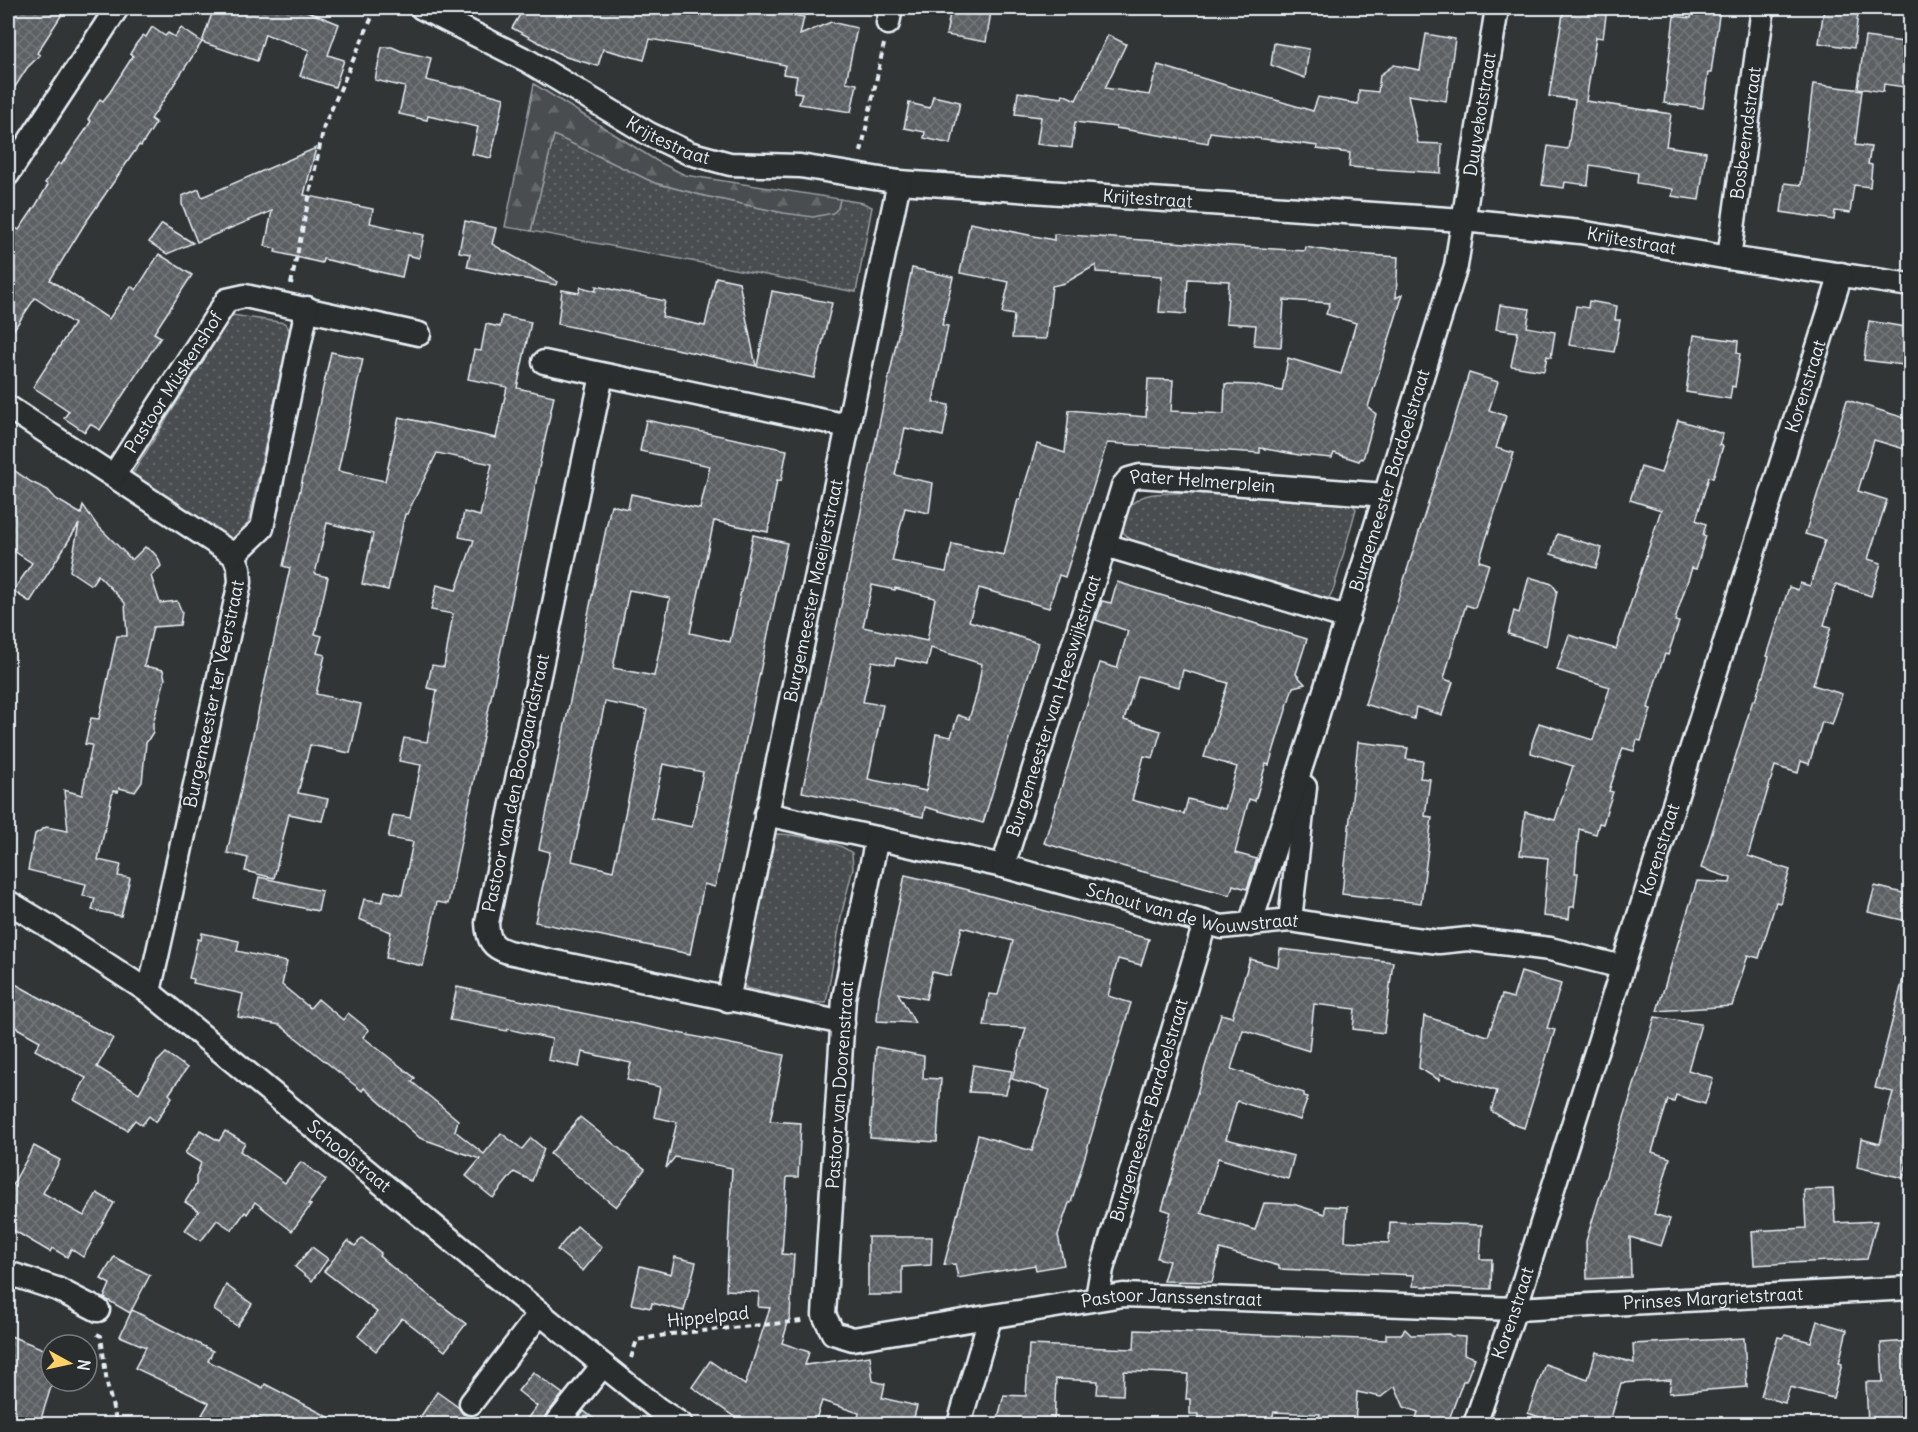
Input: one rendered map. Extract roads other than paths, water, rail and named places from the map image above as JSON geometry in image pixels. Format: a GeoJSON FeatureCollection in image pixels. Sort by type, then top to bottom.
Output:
{"type":"FeatureCollection","features":[{"type":"Feature","properties":{"kind":"street"},"geometry":{"type":"LineString","coordinates":[[8,174],[117,8]]}},
{"type":"Feature","properties":{"kind":"street","name":"Krijtestraat"},"geometry":{"type":"LineString","coordinates":[[422,8],[528,61],[649,134],[689,153],[730,164],[800,166],[899,182],[1463,220],[1580,232],[1729,258],[1911,285]]}},
{"type":"Feature","properties":{"kind":"street","name":"Duyvekotstraat"},"geometry":{"type":"LineString","coordinates":[[1463,220],[1497,8]]}},
{"type":"Feature","properties":{"kind":"street","name":"Bosbeemdstraat"},"geometry":{"type":"LineString","coordinates":[[1729,258],[1763,8]]}},
{"type":"Feature","properties":{"kind":"street","name":"Burgemeester Maeijerstraat"},"geometry":{"type":"LineString","coordinates":[[728,1000],[899,182]]}},
{"type":"Feature","properties":{"kind":"street","name":"Burgemeester Bardoelstraat"},"geometry":{"type":"LineString","coordinates":[[1250,925],[1348,618],[1456,266],[1463,220]]}},
{"type":"Feature","properties":{"kind":"street","name":"Korenstraat"},"geometry":{"type":"LineString","coordinates":[[1475,1425],[1515,1309],[1841,274]]}},
{"type":"Feature","properties":{"kind":"street","name":"Pastoor Müskenshof"},"geometry":{"type":"LineString","coordinates":[[114,475],[227,300],[245,296],[419,334]]}},
{"type":"Feature","properties":{"kind":"street"},"geometry":{"type":"LineString","coordinates":[[234,555],[262,528],[296,306]]}},
{"type":"Feature","properties":{"kind":"street"},"geometry":{"type":"LineString","coordinates":[[544,362],[848,426]]}},
{"type":"Feature","properties":{"kind":"street","name":"Pastoor van den Boogaardstraat"},"geometry":{"type":"LineString","coordinates":[[602,375],[487,923],[488,936],[496,948],[508,952],[843,1023]]}},
{"type":"Feature","properties":{"kind":"street","name":"Burgemeester ter Veerstraat"},"geometry":{"type":"LineString","coordinates":[[8,407],[234,555],[240,568],[240,582],[149,992]]}},
{"type":"Feature","properties":{"kind":"street","name":"Pater Helmerplein"},"geometry":{"type":"LineString","coordinates":[[1105,546],[1123,486],[1129,479],[1140,476],[1385,495]]}},
{"type":"Feature","properties":{"kind":"street"},"geometry":{"type":"LineString","coordinates":[[1105,546],[1348,618]]}},
{"type":"Feature","properties":{"kind":"street","name":"Burgemeester van Heeswijkstraat"},"geometry":{"type":"LineString","coordinates":[[1003,866],[1105,546]]}},
{"type":"Feature","properties":{"kind":"street","name":"Burgemeester Bardoelstraat"},"geometry":{"type":"LineString","coordinates":[[1290,920],[1310,739]]}},
{"type":"Feature","properties":{"kind":"street","name":"Schout van de Wouwstraat"},"geometry":{"type":"LineString","coordinates":[[766,814],[1003,866],[1222,927],[1290,920],[1439,942],[1468,939],[1551,949],[1622,966]]}},
{"type":"Feature","properties":{"kind":"street","name":"Pastoor van Doorenstraat"},"geometry":{"type":"LineString","coordinates":[[828,1324],[844,998],[877,838]]}},
{"type":"Feature","properties":{"kind":"street","name":"Schoolstraat"},"geometry":{"type":"LineString","coordinates":[[8,902],[149,992],[603,1365],[681,1425]]}},
{"type":"Feature","properties":{"kind":"street","name":"Burgemeester Bardoelstraat"},"geometry":{"type":"LineString","coordinates":[[1097,1298],[1102,1269],[1205,922]]}},
{"type":"Feature","properties":{"kind":"street"},"geometry":{"type":"LineString","coordinates":[[8,1273],[57,1289],[98,1310]]}},
{"type":"Feature","properties":{"kind":"street","name":"Prinses Margrietstraat"},"geometry":{"type":"LineString","coordinates":[[1515,1309],[1911,1288]]}},
{"type":"Feature","properties":{"kind":"street","name":"Pastoor Janssenstraat"},"geometry":{"type":"LineString","coordinates":[[828,1324],[853,1339],[990,1318],[1097,1298],[1135,1295],[1515,1309]]}},
{"type":"Feature","properties":{"kind":"street"},"geometry":{"type":"LineString","coordinates":[[471,1403],[540,1313]]}},
{"type":"Feature","properties":{"kind":"street"},"geometry":{"type":"LineString","coordinates":[[959,1425],[990,1318]]}},
{"type":"Feature","properties":{"kind":"street"},"geometry":{"type":"LineString","coordinates":[[556,1425],[603,1365]]}}]}
